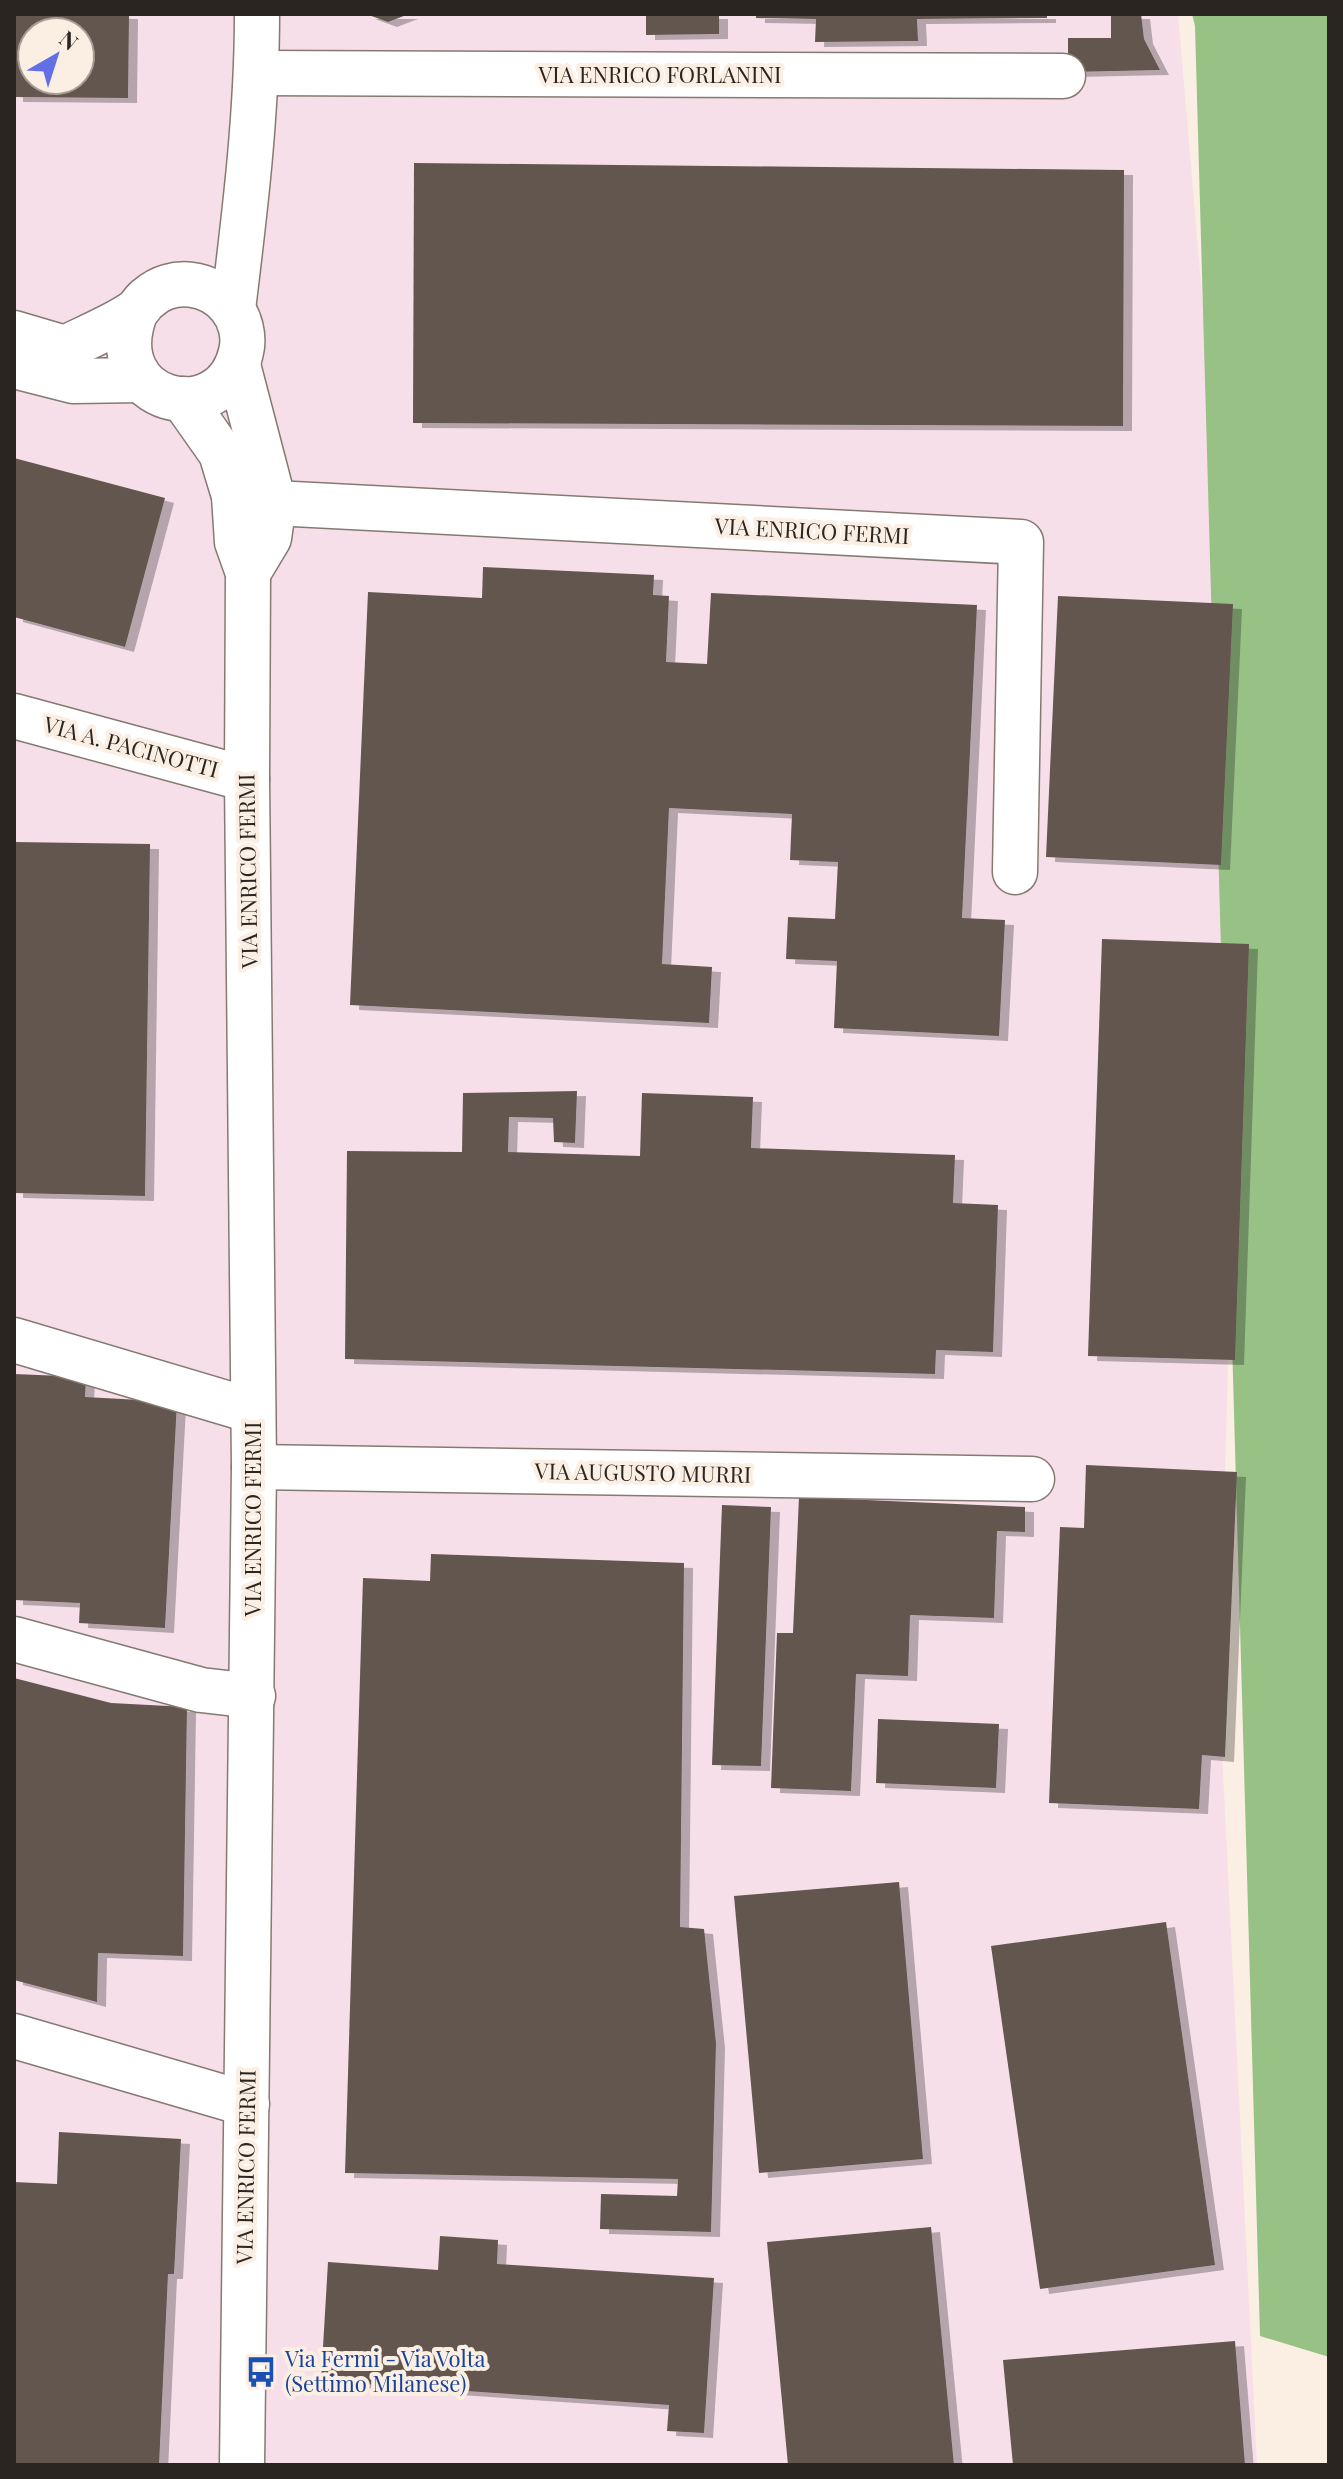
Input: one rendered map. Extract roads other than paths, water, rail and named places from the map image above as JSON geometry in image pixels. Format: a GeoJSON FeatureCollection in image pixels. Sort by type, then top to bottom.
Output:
{"type":"FeatureCollection","features":[{"type":"Feature","properties":{"kind":"street"},"geometry":{"type":"LineString","coordinates":[[233,309],[257,73],[257,14]]}},
{"type":"Feature","properties":{"kind":"street","name":"VIA ENRICO FORLANINI"},"geometry":{"type":"LineString","coordinates":[[257,73],[1063,76]]}},
{"type":"Feature","properties":{"kind":"street"},"geometry":{"type":"LineString","coordinates":[[184,284],[242,235]]}},
{"type":"Feature","properties":{"kind":"street"},"geometry":{"type":"LineString","coordinates":[[14,333],[65,348],[136,311],[149,297],[165,287],[184,284],[203,286],[220,295],[233,309],[241,326],[243,346],[238,365],[228,380],[213,392],[198,398],[168,397],[141,380],[132,364],[127,346],[129,328],[136,311]]}},
{"type":"Feature","properties":{"kind":"street","name":"VIA ENRICO FERMI"},"geometry":{"type":"LineString","coordinates":[[238,365],[254,500]]}},
{"type":"Feature","properties":{"kind":"street"},"geometry":{"type":"LineString","coordinates":[[14,366],[73,381],[141,380]]}},
{"type":"Feature","properties":{"kind":"street","name":"VIA ENRICO FERMI"},"geometry":{"type":"LineString","coordinates":[[183,399],[254,500],[269,538],[248,573],[254,1467],[242,2465]]}},
{"type":"Feature","properties":{"kind":"street","name":"VIA ENRICO FERMI"},"geometry":{"type":"LineString","coordinates":[[254,500],[1021,542],[1015,872]]}},
{"type":"Feature","properties":{"kind":"street","name":"VIA A. PACINOTTI"},"geometry":{"type":"LineString","coordinates":[[14,716],[247,779]]}},
{"type":"Feature","properties":{"kind":"street"},"geometry":{"type":"LineString","coordinates":[[14,1340],[253,1411]]}},
{"type":"Feature","properties":{"kind":"street","name":"VIA AUGUSTO MURRI"},"geometry":{"type":"LineString","coordinates":[[254,1467],[1032,1479]]}},
{"type":"Feature","properties":{"kind":"street"},"geometry":{"type":"LineString","coordinates":[[14,1639],[201,1690],[253,1696]]}},
{"type":"Feature","properties":{"kind":"street"},"geometry":{"type":"LineString","coordinates":[[14,2036],[247,2104]]}},
{"type":"Feature","properties":{"kind":"place","name":"Via Fermi - Via Volta (Settimo Milanese)"},"geometry":{"type":"Point","coordinates":[261,2372]}}]}
